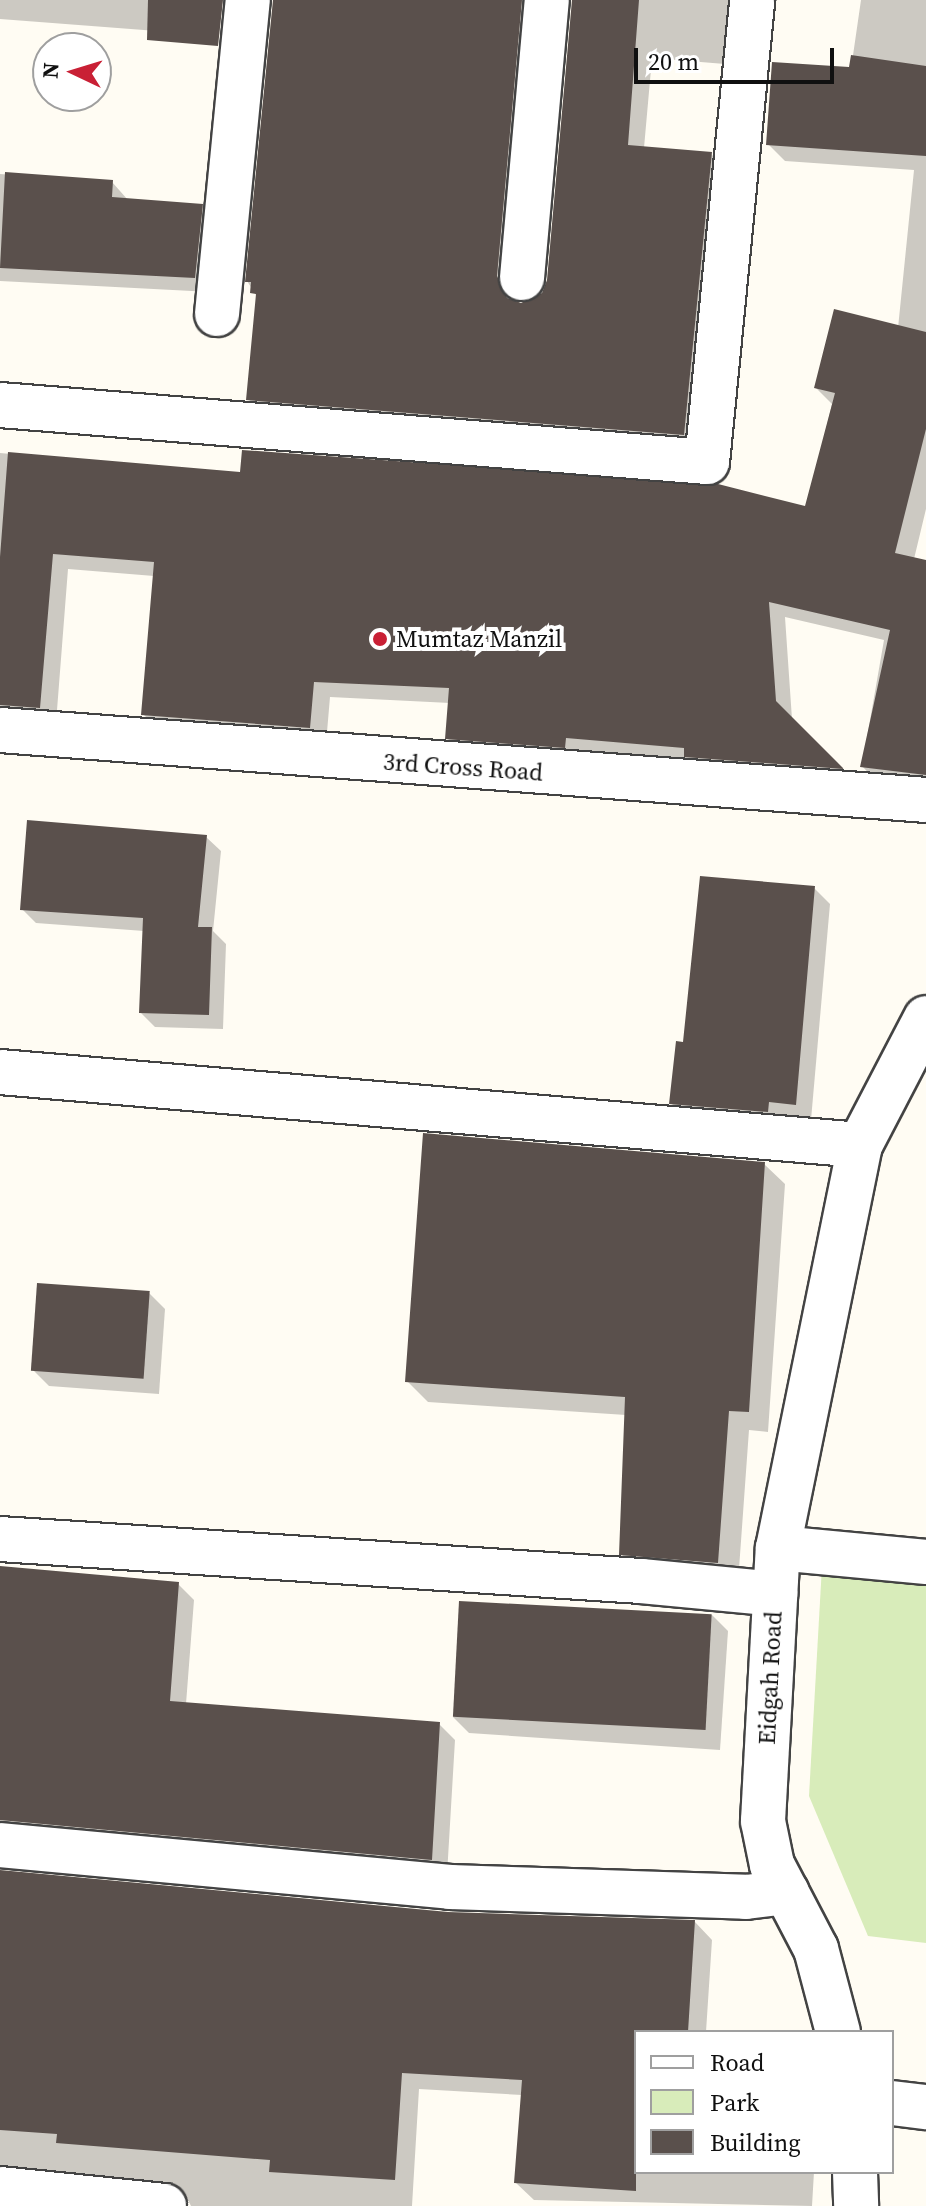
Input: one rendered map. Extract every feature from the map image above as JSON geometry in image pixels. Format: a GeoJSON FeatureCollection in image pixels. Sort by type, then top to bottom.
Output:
{"type":"FeatureCollection","features":[{"type":"Feature","properties":{"kind":"street"},"geometry":{"type":"LineString","coordinates":[[217,314],[248,0]]}},
{"type":"Feature","properties":{"kind":"street"},"geometry":{"type":"LineString","coordinates":[[522,278],[547,0]]}},
{"type":"Feature","properties":{"kind":"street"},"geometry":{"type":"LineString","coordinates":[[0,405],[707,462],[752,0]]}},
{"type":"Feature","properties":{"kind":"street","name":"3rd Cross Road"},"geometry":{"type":"LineString","coordinates":[[0,730],[926,800]]}},
{"type":"Feature","properties":{"kind":"street","name":"Eidgah Road"},"geometry":{"type":"LineString","coordinates":[[837,2030],[816,1949],[772,1865],[763,1821],[778,1548],[860,1145],[924,1025]]}},
{"type":"Feature","properties":{"kind":"street"},"geometry":{"type":"LineString","coordinates":[[0,1072],[860,1145]]}},
{"type":"Feature","properties":{"kind":"street"},"geometry":{"type":"LineString","coordinates":[[0,1539],[641,1581],[775,1594]]}},
{"type":"Feature","properties":{"kind":"street"},"geometry":{"type":"LineString","coordinates":[[778,1548],[926,1562]]}},
{"type":"Feature","properties":{"kind":"street"},"geometry":{"type":"LineString","coordinates":[[0,1845],[450,1887],[746,1897],[787,1892]]}},
{"type":"Feature","properties":{"kind":"street"},"geometry":{"type":"LineString","coordinates":[[894,2103],[926,2107]]}},
{"type":"Feature","properties":{"kind":"street"},"geometry":{"type":"LineString","coordinates":[[855,2174],[856,2206]]}},
{"type":"Feature","properties":{"kind":"street"},"geometry":{"type":"LineString","coordinates":[[0,2189],[164,2206]]}},
{"type":"Feature","properties":{"kind":"green space"},"geometry":{"type":"Polygon","coordinates":[[[822,1566],[926,1577],[926,1943],[868,1936],[809,1796],[822,1566]]]}},
{"type":"Feature","properties":{"kind":"building"},"geometry":{"type":"Polygon","coordinates":[[[148,0],[223,0],[218,46],[147,40],[148,0]]]}},
{"type":"Feature","properties":{"kind":"building"},"geometry":{"type":"Polygon","coordinates":[[[273,0],[522,0],[497,276],[507,298],[521,303],[542,293],[547,280],[572,0],[639,0],[628,145],[712,152],[684,435],[246,400],[256,294],[250,293],[251,282],[245,282],[273,0]]]}},
{"type":"Feature","properties":{"kind":"building"},"geometry":{"type":"Polygon","coordinates":[[[851,55],[926,66],[926,156],[766,145],[772,62],[849,67],[851,55]]]}},
{"type":"Feature","properties":{"kind":"building"},"geometry":{"type":"Polygon","coordinates":[[[5,172],[113,180],[112,197],[203,204],[195,278],[0,268],[5,172]]]}},
{"type":"Feature","properties":{"kind":"building"},"geometry":{"type":"Polygon","coordinates":[[[834,309],[926,332],[926,429],[895,553],[926,560],[926,775],[860,767],[890,630],[769,602],[776,701],[844,769],[684,757],[684,748],[566,738],[565,748],[445,739],[449,688],[314,682],[310,728],[141,715],[154,562],[53,554],[40,708],[0,705],[0,557],[8,452],[240,472],[242,450],[718,484],[805,506],[835,393],[814,388],[834,309]]]}},
{"type":"Feature","properties":{"kind":"building"},"geometry":{"type":"Polygon","coordinates":[[[27,820],[207,835],[198,927],[212,927],[209,1015],[139,1013],[143,918],[20,910],[27,820]]]}},
{"type":"Feature","properties":{"kind":"building"},"geometry":{"type":"Polygon","coordinates":[[[700,876],[815,886],[796,1105],[769,1102],[768,1112],[669,1104],[676,1041],[683,1042],[700,876]]]}},
{"type":"Feature","properties":{"kind":"building"},"geometry":{"type":"Polygon","coordinates":[[[423,1133],[765,1162],[749,1412],[729,1411],[718,1563],[619,1555],[625,1397],[405,1382],[423,1133]]]}},
{"type":"Feature","properties":{"kind":"building"},"geometry":{"type":"Polygon","coordinates":[[[37,1283],[150,1291],[144,1379],[31,1371],[37,1283]]]}},
{"type":"Feature","properties":{"kind":"building"},"geometry":{"type":"Polygon","coordinates":[[[0,1566],[179,1582],[170,1701],[440,1722],[432,1860],[0,1820],[0,1566]]]}},
{"type":"Feature","properties":{"kind":"building"},"geometry":{"type":"Polygon","coordinates":[[[459,1601],[712,1614],[706,1730],[453,1717],[459,1601]]]}},
{"type":"Feature","properties":{"kind":"building"},"geometry":{"type":"Polygon","coordinates":[[[0,1870],[448,1912],[695,1920],[688,2030],[634,2030],[636,2191],[514,2183],[522,2080],[402,2073],[395,2180],[269,2172],[270,2160],[56,2143],[57,2134],[0,2130],[0,1870]]]}},
{"type":"Feature","properties":{"kind":"place","name":"Mumtaz Manzil"},"geometry":{"type":"Point","coordinates":[380,639]}}]}
